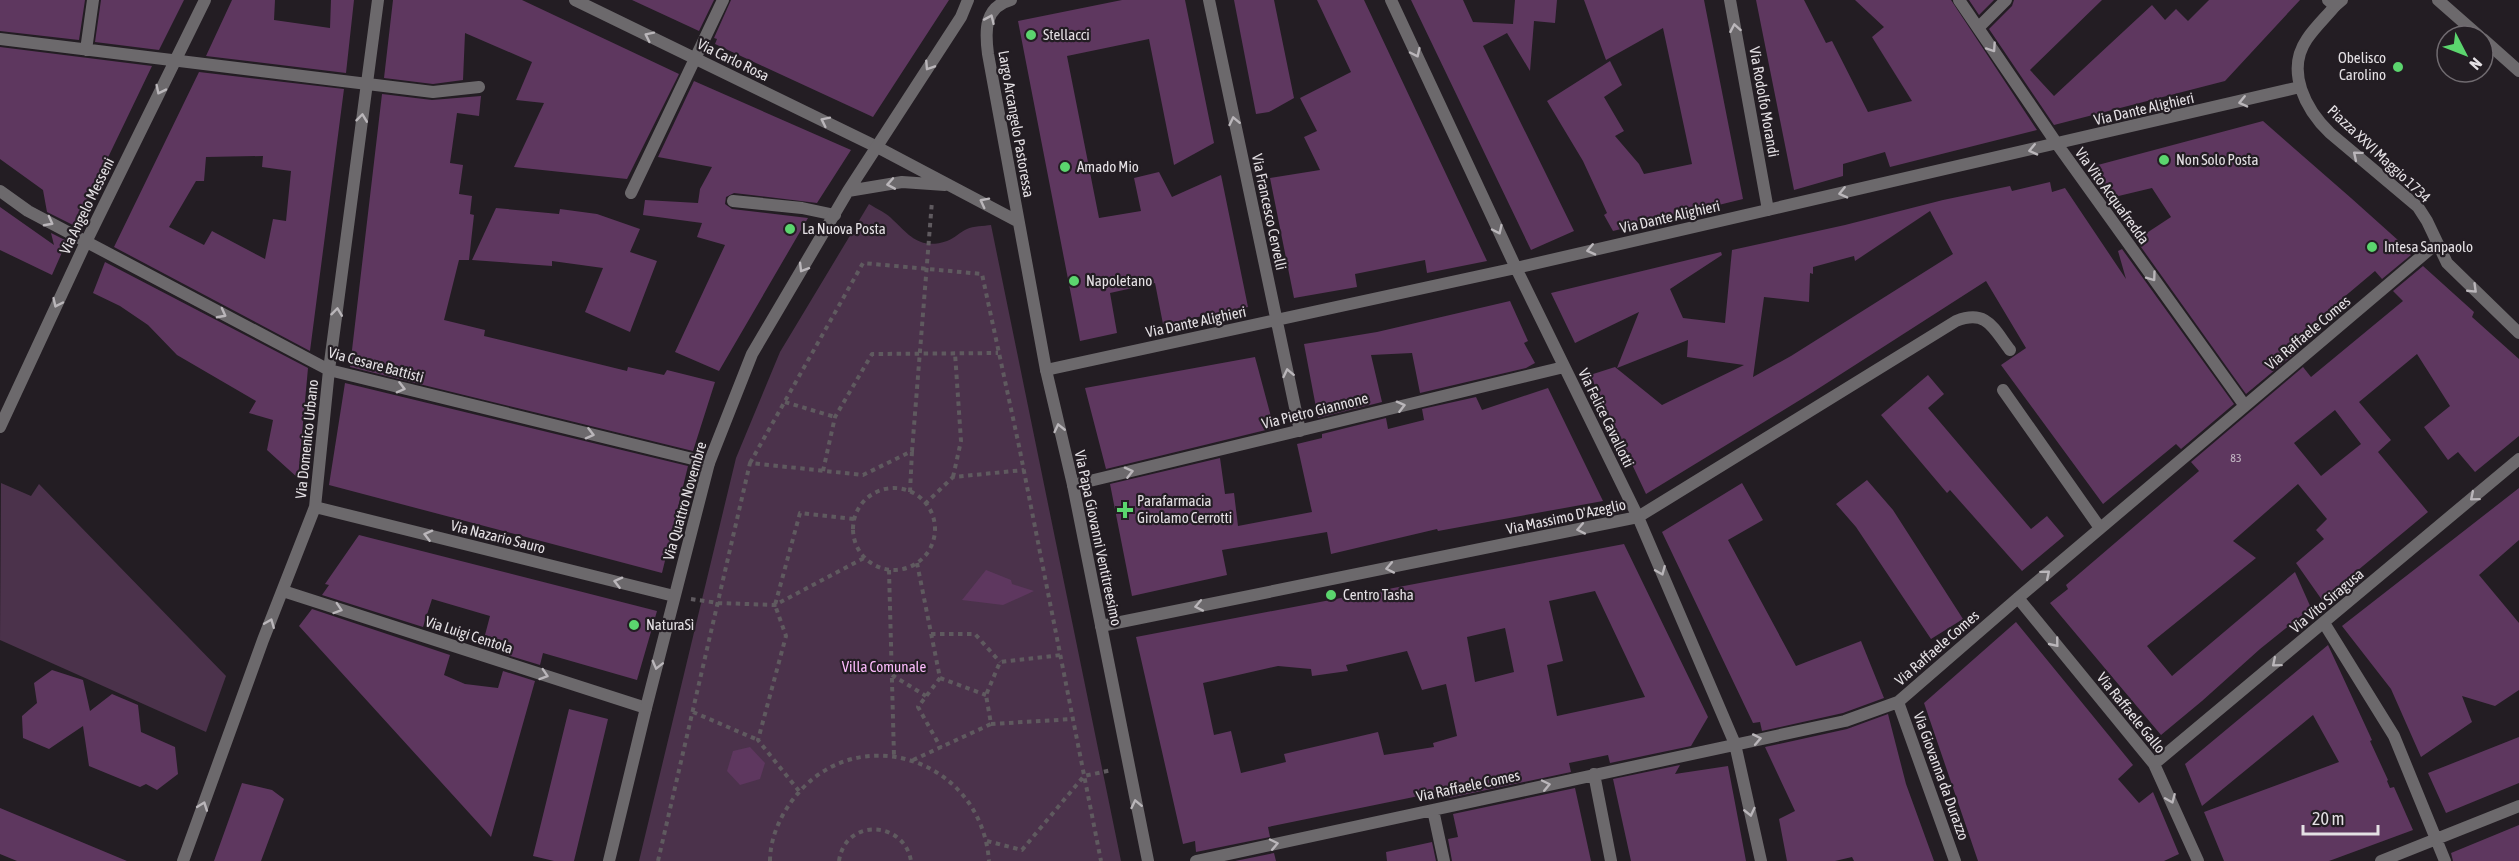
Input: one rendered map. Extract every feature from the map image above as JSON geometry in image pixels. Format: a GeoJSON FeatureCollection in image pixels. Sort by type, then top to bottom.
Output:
{"type":"FeatureCollection","features":[{"type":"Feature","properties":{"kind":"street"},"geometry":{"type":"LineString","coordinates":[[86,50],[93,0]]}},
{"type":"Feature","properties":{"kind":"street","name":"Via Angelo Messeni"},"geometry":{"type":"LineString","coordinates":[[0,427],[86,242],[205,0]]}},
{"type":"Feature","properties":{"kind":"street","name":"Via Domenico Urbano"},"geometry":{"type":"LineString","coordinates":[[183,861],[315,507],[329,370],[378,0]]}},
{"type":"Feature","properties":{"kind":"street","name":"Via Carlo Rosa"},"geometry":{"type":"LineString","coordinates":[[575,0],[878,147]]}},
{"type":"Feature","properties":{"kind":"street"},"geometry":{"type":"LineString","coordinates":[[631,193],[723,0]]}},
{"type":"Feature","properties":{"kind":"street"},"geometry":{"type":"LineString","coordinates":[[878,147],[961,17],[968,0]]}},
{"type":"Feature","properties":{"kind":"street","name":"Via Francesco Cervelli"},"geometry":{"type":"LineString","coordinates":[[1209,0],[1300,430]]}},
{"type":"Feature","properties":{"kind":"street","name":"Via Felice Cavallotti"},"geometry":{"type":"LineString","coordinates":[[1391,0],[1515,267],[1638,517],[1735,744],[1761,861]]}},
{"type":"Feature","properties":{"kind":"street","name":"Via Rodolfo Morandi"},"geometry":{"type":"LineString","coordinates":[[1730,0],[1768,210]]}},
{"type":"Feature","properties":{"kind":"street","name":"Via Vito Acquafredda"},"geometry":{"type":"LineString","coordinates":[[1959,0],[2057,144],[2245,406]]}},
{"type":"Feature","properties":{"kind":"street"},"geometry":{"type":"LineString","coordinates":[[1978,28],[2006,0]]}},
{"type":"Feature","properties":{"kind":"street"},"geometry":{"type":"LineString","coordinates":[[2438,0],[2465,24]]}},
{"type":"Feature","properties":{"kind":"street","name":"Largo Arcangelo Pastoressa"},"geometry":{"type":"LineString","coordinates":[[1009,1],[996,7],[989,15],[986,36],[1017,221]]}},
{"type":"Feature","properties":{"kind":"street"},"geometry":{"type":"LineString","coordinates":[[2300,87],[2299,58],[2306,40],[2335,2]]}},
{"type":"Feature","properties":{"kind":"street"},"geometry":{"type":"LineString","coordinates":[[0,39],[433,92],[479,87]]}},
{"type":"Feature","properties":{"kind":"street"},"geometry":{"type":"LineString","coordinates":[[2495,50],[2519,71]]}},
{"type":"Feature","properties":{"kind":"street","name":"Via Dante Alighieri"},"geometry":{"type":"LineString","coordinates":[[1046,370],[1768,210],[2300,87]]}},
{"type":"Feature","properties":{"kind":"street","name":"Piazza XXVI Maggio 1734"},"geometry":{"type":"LineString","coordinates":[[2300,87],[2317,120],[2418,207],[2447,263],[2519,333]]}},
{"type":"Feature","properties":{"kind":"street","name":"Largo Arcangelo Pastoressa"},"geometry":{"type":"LineString","coordinates":[[878,147],[1017,221]]}},
{"type":"Feature","properties":{"kind":"street","name":"Via Quattro Novembre"},"geometry":{"type":"LineString","coordinates":[[609,861],[709,463],[752,354],[848,191],[878,147]]}},
{"type":"Feature","properties":{"kind":"street","name":"Largo Arcangelo Pastoressa"},"geometry":{"type":"LineString","coordinates":[[848,191],[902,182],[950,185]]}},
{"type":"Feature","properties":{"kind":"street","name":"Via Cesare Battisti"},"geometry":{"type":"LineString","coordinates":[[0,191],[28,211],[329,370],[709,463]]}},
{"type":"Feature","properties":{"kind":"street"},"geometry":{"type":"LineString","coordinates":[[733,201],[802,208],[835,215]]}},
{"type":"Feature","properties":{"kind":"street","name":"Via Papa Giovanni Ventitreesimo"},"geometry":{"type":"LineString","coordinates":[[1017,221],[1046,370],[1073,485],[1148,861]]}},
{"type":"Feature","properties":{"kind":"street","name":"Via Raffaele Comes"},"geometry":{"type":"LineString","coordinates":[[1196,861],[1845,721],[1898,702],[2436,244]]}},
{"type":"Feature","properties":{"kind":"street","name":"Via Massimo D'Azeglio"},"geometry":{"type":"LineString","coordinates":[[1101,626],[1638,517],[1956,321],[1978,316],[1986,320],[2010,350]]}},
{"type":"Feature","properties":{"kind":"street","name":"Via Pietro Giannone"},"geometry":{"type":"LineString","coordinates":[[1073,485],[1564,367]]}},
{"type":"Feature","properties":{"kind":"street"},"geometry":{"type":"LineString","coordinates":[[2003,390],[2100,528]]}},
{"type":"Feature","properties":{"kind":"street","name":"Via Vito Siragusa"},"geometry":{"type":"LineString","coordinates":[[2154,764],[2519,459]]}},
{"type":"Feature","properties":{"kind":"street","name":"Via Nazario Sauro"},"geometry":{"type":"LineString","coordinates":[[315,507],[674,596]]}},
{"type":"Feature","properties":{"kind":"street","name":"Via Luigi Centola"},"geometry":{"type":"LineString","coordinates":[[283,591],[646,708]]}},
{"type":"Feature","properties":{"kind":"street","name":"Via Raffaele Gallo"},"geometry":{"type":"LineString","coordinates":[[2018,598],[2154,764],[2198,861]]}},
{"type":"Feature","properties":{"kind":"street"},"geometry":{"type":"LineString","coordinates":[[2324,623],[2394,736],[2445,861]]}},
{"type":"Feature","properties":{"kind":"street","name":"Via Giovanna da Durazzo"},"geometry":{"type":"LineString","coordinates":[[1898,702],[1955,861]]}},
{"type":"Feature","properties":{"kind":"street"},"geometry":{"type":"LineString","coordinates":[[1594,774],[1611,861]]}},
{"type":"Feature","properties":{"kind":"street"},"geometry":{"type":"LineString","coordinates":[[2381,861],[2519,806]]}},
{"type":"Feature","properties":{"kind":"street"},"geometry":{"type":"LineString","coordinates":[[1433,810],[1444,861]]}},
{"type":"Feature","properties":{"kind":"path"},"geometry":{"type":"LineString","coordinates":[[910,492],[933,184]]}},
{"type":"Feature","properties":{"kind":"path"},"geometry":{"type":"LineString","coordinates":[[658,861],[750,463],[863,264],[982,274],[1024,470],[1101,861]]}},
{"type":"Feature","properties":{"kind":"path"},"geometry":{"type":"LineString","coordinates":[[925,504],[953,477],[961,441],[955,352]]}},
{"type":"Feature","properties":{"kind":"path"},"geometry":{"type":"LineString","coordinates":[[823,471],[835,417],[872,354],[998,353]]}},
{"type":"Feature","properties":{"kind":"path"},"geometry":{"type":"LineString","coordinates":[[784,402],[835,417]]}},
{"type":"Feature","properties":{"kind":"path"},"geometry":{"type":"LineString","coordinates":[[750,463],[863,475],[912,450]]}},
{"type":"Feature","properties":{"kind":"path"},"geometry":{"type":"LineString","coordinates":[[953,477],[1024,470]]}},
{"type":"Feature","properties":{"kind":"path"},"geometry":{"type":"LineString","coordinates":[[896,488],[910,492],[925,504],[934,521],[935,534],[931,546],[917,563],[902,570],[889,570],[875,566],[864,558],[856,546],[853,533],[854,519],[860,506],[870,496],[882,490],[896,488]]}},
{"type":"Feature","properties":{"kind":"path"},"geometry":{"type":"LineString","coordinates":[[758,740],[786,636],[775,606],[800,513],[854,519]]}},
{"type":"Feature","properties":{"kind":"path"},"geometry":{"type":"LineString","coordinates":[[674,596],[718,603],[775,606],[864,558]]}},
{"type":"Feature","properties":{"kind":"path"},"geometry":{"type":"LineString","coordinates":[[917,563],[940,678],[918,707],[941,748]]}},
{"type":"Feature","properties":{"kind":"path"},"geometry":{"type":"LineString","coordinates":[[889,570],[894,756]]}},
{"type":"Feature","properties":{"kind":"path"},"geometry":{"type":"LineString","coordinates":[[931,634],[975,634],[1000,662]]}},
{"type":"Feature","properties":{"kind":"path"},"geometry":{"type":"LineString","coordinates":[[1000,662],[1060,655]]}},
{"type":"Feature","properties":{"kind":"path"},"geometry":{"type":"LineString","coordinates":[[991,724],[986,695],[1000,662]]}},
{"type":"Feature","properties":{"kind":"path"},"geometry":{"type":"LineString","coordinates":[[892,675],[926,696]]}},
{"type":"Feature","properties":{"kind":"path"},"geometry":{"type":"LineString","coordinates":[[940,678],[986,695]]}},
{"type":"Feature","properties":{"kind":"path"},"geometry":{"type":"LineString","coordinates":[[693,712],[758,740],[799,791]]}},
{"type":"Feature","properties":{"kind":"path"},"geometry":{"type":"LineString","coordinates":[[913,760],[991,724],[1073,719]]}},
{"type":"Feature","properties":{"kind":"path"},"geometry":{"type":"LineString","coordinates":[[770,861],[770,853],[780,820],[799,791],[826,769],[859,757],[894,756],[913,760],[939,772],[961,790],[978,814],[987,841],[989,861]]}},
{"type":"Feature","properties":{"kind":"path"},"geometry":{"type":"LineString","coordinates":[[987,841],[1022,850],[1084,776],[1128,767]]}},
{"type":"Feature","properties":{"kind":"path"},"geometry":{"type":"LineString","coordinates":[[839,861],[845,844],[853,836],[874,828],[887,830],[898,837],[907,846],[911,861]]}},
{"type":"Feature","properties":{"kind":"green space","name":"Villa Comunale"},"geometry":{"type":"Polygon","coordinates":[[[869,204],[888,215],[916,240],[923,243],[947,241],[969,228],[991,225],[1121,861],[639,861],[736,458],[780,352],[869,204]]]}},
{"type":"Feature","properties":{"kind":"green space"},"geometry":{"type":"Polygon","coordinates":[[[1,483],[31,496],[39,484],[226,676],[206,732],[0,640],[1,483]]]}},
{"type":"Feature","properties":{"kind":"building"},"geometry":{"type":"Polygon","coordinates":[[[0,0],[85,0],[79,40],[0,31],[0,0]]]}},
{"type":"Feature","properties":{"kind":"building"},"geometry":{"type":"Polygon","coordinates":[[[101,0],[184,0],[159,50],[95,42],[101,0]]]}},
{"type":"Feature","properties":{"kind":"building"},"geometry":{"type":"Polygon","coordinates":[[[232,0],[275,0],[274,20],[330,28],[331,0],[354,0],[346,73],[206,56],[232,0]]]}},
{"type":"Feature","properties":{"kind":"building"},"geometry":{"type":"Polygon","coordinates":[[[393,0],[522,0],[679,74],[627,179],[514,167],[544,103],[516,100],[532,62],[465,33],[463,80],[433,84],[384,78],[393,0]]]}},
{"type":"Feature","properties":{"kind":"building"},"geometry":{"type":"Polygon","coordinates":[[[632,0],[714,0],[699,31],[632,0]]]}},
{"type":"Feature","properties":{"kind":"building"},"geometry":{"type":"Polygon","coordinates":[[[731,0],[949,0],[873,117],[715,44],[717,39],[714,38],[731,0]]]}},
{"type":"Feature","properties":{"kind":"building"},"geometry":{"type":"Polygon","coordinates":[[[1122,0],[1185,0],[1214,143],[1174,165],[1149,39],[1067,56],[1099,218],[1141,211],[1134,178],[1159,172],[1172,197],[1221,175],[1248,307],[1163,324],[1155,283],[1110,293],[1117,333],[1080,341],[1018,21],[1122,0]]]}},
{"type":"Feature","properties":{"kind":"building"},"geometry":{"type":"Polygon","coordinates":[[[1234,0],[1274,0],[1294,98],[1269,112],[1256,114],[1234,0]]]}},
{"type":"Feature","properties":{"kind":"building"},"geometry":{"type":"Polygon","coordinates":[[[1317,0],[1364,0],[1487,261],[1427,273],[1425,260],[1355,274],[1357,287],[1294,298],[1270,178],[1320,170],[1304,137],[1317,131],[1300,98],[1351,72],[1317,0]]]}},
{"type":"Feature","properties":{"kind":"building"},"geometry":{"type":"Polygon","coordinates":[[[1411,0],[1463,0],[1473,22],[1513,24],[1515,0],[1557,0],[1555,23],[1534,21],[1530,71],[1507,33],[1483,46],[1574,231],[1531,250],[1411,0]]]}},
{"type":"Feature","properties":{"kind":"building"},"geometry":{"type":"Polygon","coordinates":[[[1584,0],[1704,0],[1743,199],[1613,231],[1604,215],[1607,213],[1583,161],[1547,101],[1610,61],[1622,85],[1604,97],[1624,131],[1615,136],[1639,164],[1644,174],[1692,164],[1663,28],[1606,60],[1584,0]]]}},
{"type":"Feature","properties":{"kind":"building"},"geometry":{"type":"Polygon","coordinates":[[[1756,0],[1804,0],[1826,43],[1832,41],[1868,112],[1912,101],[1872,37],[1884,27],[1855,0],[1951,0],[2037,130],[1890,167],[1885,152],[1843,164],[1843,176],[1794,190],[1756,0]]]}},
{"type":"Feature","properties":{"kind":"building"},"geometry":{"type":"Polygon","coordinates":[[[1969,0],[1994,0],[1979,15],[1969,0]]]}},
{"type":"Feature","properties":{"kind":"building"},"geometry":{"type":"Polygon","coordinates":[[[2014,0],[2102,0],[2030,70],[2054,96],[2152,5],[2165,20],[2176,9],[2188,21],[2209,0],[2300,0],[2225,81],[2054,125],[1989,29],[2012,6],[2014,0]]]}},
{"type":"Feature","properties":{"kind":"building"},"geometry":{"type":"Polygon","coordinates":[[[0,47],[152,66],[75,226],[47,212],[43,190],[0,159],[0,47]]]}},
{"type":"Feature","properties":{"kind":"building"},"geometry":{"type":"Polygon","coordinates":[[[199,72],[344,89],[310,351],[114,247],[199,72]],[[263,156],[206,157],[204,181],[196,181],[169,227],[204,245],[212,231],[265,259],[273,219],[286,221],[291,171],[262,167],[263,156]]]}},
{"type":"Feature","properties":{"kind":"building"},"geometry":{"type":"Polygon","coordinates":[[[694,81],[851,150],[817,203],[734,193],[726,197],[725,204],[732,209],[808,218],[719,371],[675,352],[725,245],[697,237],[702,223],[643,215],[645,200],[698,203],[700,189],[712,167],[658,157],[694,81]]]}},
{"type":"Feature","properties":{"kind":"building"},"geometry":{"type":"Polygon","coordinates":[[[382,94],[432,100],[481,96],[479,116],[457,113],[450,163],[463,165],[459,194],[472,196],[470,214],[474,215],[469,260],[459,260],[444,320],[485,330],[484,336],[627,371],[628,367],[664,375],[667,370],[715,382],[693,451],[350,367],[382,94]]]}},
{"type":"Feature","properties":{"kind":"building"},"geometry":{"type":"Polygon","coordinates":[[[2263,121],[2409,250],[2411,255],[2382,279],[2375,271],[2287,345],[2294,354],[2246,394],[2136,240],[2171,217],[2152,188],[2106,199],[2094,166],[2263,121]]]}},
{"type":"Feature","properties":{"kind":"building"},"geometry":{"type":"Polygon","coordinates":[[[2050,182],[2052,192],[2065,188],[2126,279],[2118,251],[2122,249],[2234,404],[2181,449],[2176,444],[2103,504],[2001,365],[2026,348],[1986,281],[1813,392],[1646,494],[1590,375],[1615,367],[1662,405],[1744,365],[1687,357],[1688,340],[1617,368],[1639,312],[1575,343],[1551,293],[1721,252],[1722,255],[1670,289],[1683,318],[1725,323],[1732,250],[1943,200],[2010,186],[2012,191],[2050,182]],[[1930,211],[1855,261],[1854,256],[1813,267],[1813,274],[1810,273],[1809,302],[1764,297],[1753,377],[1791,356],[1953,254],[1930,211]]]}},
{"type":"Feature","properties":{"kind":"building"},"geometry":{"type":"Polygon","coordinates":[[[0,207],[54,245],[51,233],[67,241],[52,275],[0,250],[0,207]]]}},
{"type":"Feature","properties":{"kind":"building"},"geometry":{"type":"Polygon","coordinates":[[[496,208],[559,214],[560,209],[597,214],[640,229],[630,252],[657,261],[630,332],[585,312],[603,268],[552,261],[552,266],[472,260],[496,208]]]}},
{"type":"Feature","properties":{"kind":"building"},"geometry":{"type":"Polygon","coordinates":[[[105,262],[308,368],[298,478],[267,450],[273,420],[249,413],[256,401],[177,355],[148,325],[120,306],[93,293],[105,262]]]}},
{"type":"Feature","properties":{"kind":"building"},"geometry":{"type":"Polygon","coordinates":[[[2423,266],[2474,312],[2472,317],[2519,359],[2519,436],[2475,472],[2458,452],[2448,460],[2424,427],[2450,406],[2417,354],[2359,402],[2391,440],[2378,452],[2428,512],[2322,600],[2296,563],[2324,539],[2316,530],[2327,519],[2298,484],[2233,541],[2256,558],[2147,646],[2172,676],[2295,572],[2311,608],[2161,735],[2050,603],[2068,589],[2066,585],[2199,471],[2191,462],[2303,367],[2311,377],[2403,301],[2393,291],[2423,266]],[[2335,410],[2294,443],[2321,476],[2361,444],[2335,410]]]}},
{"type":"Feature","properties":{"kind":"building"},"geometry":{"type":"Polygon","coordinates":[[[1510,301],[1528,341],[1524,343],[1535,363],[1526,368],[1420,393],[1412,353],[1371,355],[1382,402],[1318,418],[1304,344],[1377,332],[1510,301]]]}},
{"type":"Feature","properties":{"kind":"building"},"geometry":{"type":"Polygon","coordinates":[[[1255,357],[1274,428],[1106,469],[1085,388],[1255,357]]]}},
{"type":"Feature","properties":{"kind":"building"},"geometry":{"type":"Polygon","coordinates":[[[1928,375],[1944,394],[1928,408],[2031,529],[2047,516],[2064,536],[2022,571],[1950,490],[1947,493],[1881,415],[1928,375]]]}},
{"type":"Feature","properties":{"kind":"building"},"geometry":{"type":"Polygon","coordinates":[[[345,383],[688,466],[662,573],[329,485],[345,383]]]}},
{"type":"Feature","properties":{"kind":"building"},"geometry":{"type":"Polygon","coordinates":[[[1548,388],[1603,501],[1438,531],[1437,529],[1331,554],[1327,532],[1222,550],[1227,575],[1132,596],[1110,484],[1220,458],[1225,494],[1234,493],[1238,526],[1312,512],[1297,444],[1322,438],[1322,434],[1386,418],[1388,429],[1424,420],[1422,409],[1476,397],[1482,410],[1548,388]]]}},
{"type":"Feature","properties":{"kind":"building"},"geometry":{"type":"Polygon","coordinates":[[[1867,480],[1893,510],[1963,619],[1931,639],[1856,527],[1836,504],[1867,480]]]}},
{"type":"Feature","properties":{"kind":"building"},"geometry":{"type":"Polygon","coordinates":[[[1742,483],[1763,520],[1728,540],[1796,666],[1861,641],[1884,698],[1843,713],[1762,731],[1760,722],[1753,723],[1662,532],[1742,483]]]}},
{"type":"Feature","properties":{"kind":"building"},"geometry":{"type":"Polygon","coordinates":[[[2519,488],[2519,540],[2479,575],[2519,623],[2519,690],[2495,706],[2462,696],[2472,722],[2421,757],[2391,689],[2342,626],[2519,488]]]}},
{"type":"Feature","properties":{"kind":"building"},"geometry":{"type":"Polygon","coordinates":[[[359,535],[657,611],[637,680],[543,653],[540,665],[507,655],[511,643],[485,635],[490,616],[432,599],[423,627],[322,595],[329,585],[325,584],[359,535]]]}},
{"type":"Feature","properties":{"kind":"building"},"geometry":{"type":"Polygon","coordinates":[[[1624,544],[1708,717],[1691,746],[1610,763],[1608,755],[1569,763],[1571,772],[1449,798],[1448,790],[1268,827],[1270,837],[1196,852],[1195,841],[1183,844],[1136,637],[1624,544]],[[1595,591],[1549,601],[1563,661],[1547,665],[1557,716],[1645,697],[1595,591]],[[1505,628],[1467,637],[1475,682],[1514,672],[1505,628]],[[1407,651],[1346,665],[1348,671],[1312,676],[1311,669],[1278,666],[1203,683],[1214,735],[1231,731],[1241,773],[1286,762],[1284,754],[1378,732],[1384,755],[1434,747],[1433,743],[1457,736],[1446,684],[1422,690],[1407,651]]]}},
{"type":"Feature","properties":{"kind":"building"},"geometry":{"type":"Polygon","coordinates":[[[986,570],[1011,580],[1012,584],[1034,591],[1003,605],[962,600],[986,570]]]}},
{"type":"Feature","properties":{"kind":"building"},"geometry":{"type":"Polygon","coordinates":[[[312,609],[450,655],[444,675],[465,684],[498,688],[503,671],[535,681],[491,837],[299,626],[312,609]]]}},
{"type":"Feature","properties":{"kind":"building"},"geometry":{"type":"Polygon","coordinates":[[[2016,622],[2133,765],[2118,779],[2139,803],[2153,792],[2179,854],[2164,861],[1978,861],[1924,703],[2016,622]]]}},
{"type":"Feature","properties":{"kind":"building"},"geometry":{"type":"Polygon","coordinates":[[[2328,645],[2372,740],[2370,741],[2390,788],[2394,787],[2413,830],[2329,861],[2224,861],[2204,812],[2339,762],[2313,715],[2202,806],[2185,764],[2328,645]]]}},
{"type":"Feature","properties":{"kind":"building"},"geometry":{"type":"Polygon","coordinates":[[[52,670],[83,680],[90,711],[112,694],[138,705],[141,732],[175,747],[178,774],[157,790],[146,784],[140,787],[89,766],[83,726],[49,749],[23,738],[22,716],[37,703],[34,683],[52,670]]]}},
{"type":"Feature","properties":{"kind":"building"},"geometry":{"type":"Polygon","coordinates":[[[569,709],[608,719],[574,861],[554,861],[533,856],[569,709]]]}},
{"type":"Feature","properties":{"kind":"building"},"geometry":{"type":"Polygon","coordinates":[[[1888,714],[1906,784],[1934,861],[1854,861],[1852,857],[1835,861],[1787,861],[1779,819],[1795,811],[1765,747],[1847,729],[1888,714]]]}},
{"type":"Feature","properties":{"kind":"building"},"geometry":{"type":"Polygon","coordinates":[[[2519,737],[2519,783],[2446,813],[2428,773],[2519,737]]]}},
{"type":"Feature","properties":{"kind":"building"},"geometry":{"type":"Polygon","coordinates":[[[750,747],[765,763],[760,779],[740,785],[727,771],[733,751],[750,747]]]}},
{"type":"Feature","properties":{"kind":"building"},"geometry":{"type":"Polygon","coordinates":[[[1680,765],[1675,774],[1728,766],[1746,861],[1631,861],[1613,779],[1680,765]]]}},
{"type":"Feature","properties":{"kind":"building"},"geometry":{"type":"Polygon","coordinates":[[[242,783],[272,790],[284,799],[261,861],[214,861],[242,783]]]}},
{"type":"Feature","properties":{"kind":"building"},"geometry":{"type":"Polygon","coordinates":[[[1575,788],[1591,861],[1452,861],[1448,839],[1458,837],[1453,814],[1575,788]]]}},
{"type":"Feature","properties":{"kind":"building"},"geometry":{"type":"Polygon","coordinates":[[[0,808],[127,861],[17,861],[0,854],[0,808]]]}},
{"type":"Feature","properties":{"kind":"building"},"geometry":{"type":"Polygon","coordinates":[[[2519,825],[2519,861],[2453,861],[2451,853],[2519,825]]]}},
{"type":"Feature","properties":{"kind":"building"},"geometry":{"type":"Polygon","coordinates":[[[1432,842],[1436,861],[1387,861],[1386,852],[1432,842]]]}},
{"type":"Feature","properties":{"kind":"building"},"geometry":{"type":"Polygon","coordinates":[[[1274,853],[1276,861],[1235,861],[1274,853]]]}},
{"type":"Feature","properties":{"kind":"place","name":"Stellacci"},"geometry":{"type":"Point","coordinates":[1031,35]}},
{"type":"Feature","properties":{"kind":"place","name":"Obelisco Carolino"},"geometry":{"type":"Point","coordinates":[2398,67]}},
{"type":"Feature","properties":{"kind":"place","name":"Non Solo Posta"},"geometry":{"type":"Point","coordinates":[2164,160]}},
{"type":"Feature","properties":{"kind":"place","name":"Amado Mio"},"geometry":{"type":"Point","coordinates":[1065,167]}},
{"type":"Feature","properties":{"kind":"place","name":"La Nuova Posta"},"geometry":{"type":"Point","coordinates":[790,229]}},
{"type":"Feature","properties":{"kind":"place","name":"Intesa Sanpaolo"},"geometry":{"type":"Point","coordinates":[2372,247]}},
{"type":"Feature","properties":{"kind":"place","name":"Napoletano"},"geometry":{"type":"Point","coordinates":[1074,281]}},
{"type":"Feature","properties":{"kind":"place","name":"Parafarmacia Girolamo Cerrotti"},"geometry":{"type":"Point","coordinates":[1125,510]}},
{"type":"Feature","properties":{"kind":"place","name":"Centro Tasha"},"geometry":{"type":"Point","coordinates":[1331,595]}},
{"type":"Feature","properties":{"kind":"place","name":"NaturaSì"},"geometry":{"type":"Point","coordinates":[634,625]}}]}
